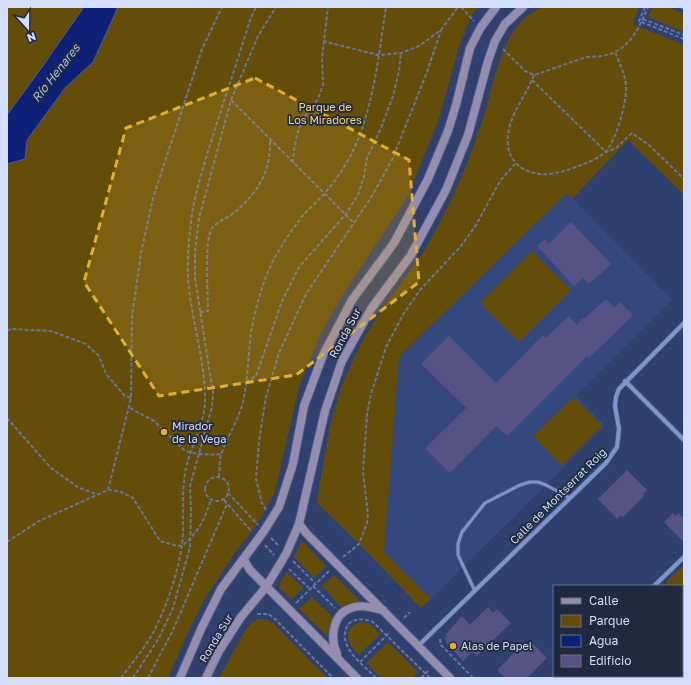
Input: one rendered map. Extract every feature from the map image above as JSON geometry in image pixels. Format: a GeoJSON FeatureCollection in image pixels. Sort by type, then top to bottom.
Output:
{"type":"FeatureCollection","features":[{"type":"Feature","properties":{"kind":"main road","name":"Ronda Sur"},"geometry":{"type":"LineString","coordinates":[[180,678],[202,627],[222,589],[244,560],[279,507],[288,483],[304,406],[323,355],[352,300],[394,243],[428,179],[448,131],[470,48],[481,27],[496,7]]}},
{"type":"Feature","properties":{"kind":"main road","name":"Ronda Sur"},"geometry":{"type":"LineString","coordinates":[[206,678],[219,651],[241,617],[266,586],[286,554],[299,524],[325,411],[342,362],[371,309],[411,256],[446,190],[468,135],[488,61],[495,41],[505,24],[523,7]]}},
{"type":"Feature","properties":{"kind":"main road"},"geometry":{"type":"LineString","coordinates":[[299,524],[306,534],[450,678]]}},
{"type":"Feature","properties":{"kind":"main road"},"geometry":{"type":"LineString","coordinates":[[244,560],[250,570],[357,678]]}},
{"type":"Feature","properties":{"kind":"main road"},"geometry":{"type":"LineString","coordinates":[[340,660],[333,644],[333,630],[341,614],[351,608],[365,606],[383,610]]}},
{"type":"Feature","properties":{"kind":"street","name":"Calle de Montserrat Roig"},"geometry":{"type":"LineString","coordinates":[[418,646],[606,463],[617,447],[619,429],[615,406],[619,389],[625,381],[684,323]]}},
{"type":"Feature","properties":{"kind":"street"},"geometry":{"type":"LineString","coordinates":[[625,381],[684,440]]}},
{"type":"Feature","properties":{"kind":"street"},"geometry":{"type":"LineString","coordinates":[[655,585],[684,556]]}},
{"type":"Feature","properties":{"kind":"lane"},"geometry":{"type":"LineString","coordinates":[[474,591],[458,555],[458,544],[462,532],[486,503],[520,485],[530,482],[546,484],[570,498]]}},
{"type":"Feature","properties":{"kind":"path"},"geometry":{"type":"LineString","coordinates":[[108,490],[130,408],[132,317],[141,253],[153,198],[202,49],[222,7]]}},
{"type":"Feature","properties":{"kind":"path"},"geometry":{"type":"LineString","coordinates":[[121,678],[153,633],[175,575],[182,546],[184,527],[182,494],[190,452],[202,417],[205,401],[204,381],[188,277],[188,253],[191,219],[201,176],[222,106],[250,20],[256,7]]}},
{"type":"Feature","properties":{"kind":"path"},"geometry":{"type":"LineString","coordinates":[[132,678],[159,638],[173,608],[190,547],[190,486],[212,407],[213,393],[195,278],[195,252],[199,218],[231,100],[258,36],[276,7]]}},
{"type":"Feature","properties":{"kind":"path"},"geometry":{"type":"LineString","coordinates":[[293,163],[296,135],[302,122],[318,99],[322,85],[322,58],[328,7]]}},
{"type":"Feature","properties":{"kind":"path"},"geometry":{"type":"LineString","coordinates":[[219,477],[222,454],[242,403],[246,382],[251,332],[256,309],[271,267],[287,237],[302,217],[325,193],[343,169],[354,150],[363,125],[370,97],[386,7]]}},
{"type":"Feature","properties":{"kind":"path"},"geometry":{"type":"LineString","coordinates":[[324,41],[378,55],[401,53],[419,46],[441,30],[458,7]]}},
{"type":"Feature","properties":{"kind":"path"},"geometry":{"type":"LineString","coordinates":[[646,7],[642,22],[628,44],[615,52],[602,56],[589,56],[534,74],[508,131],[507,144],[510,155],[515,164],[525,171],[538,175],[554,174],[590,161],[616,148],[632,133],[650,145],[684,179]]}},
{"type":"Feature","properties":{"kind":"path"},"geometry":{"type":"LineString","coordinates":[[646,7],[639,21],[684,40]]}},
{"type":"Feature","properties":{"kind":"path"},"geometry":{"type":"LineString","coordinates":[[680,7],[684,9]]}},
{"type":"Feature","properties":{"kind":"path"},"geometry":{"type":"LineString","coordinates":[[643,19],[684,35]]}},
{"type":"Feature","properties":{"kind":"path"},"geometry":{"type":"LineString","coordinates":[[271,520],[262,503],[256,479],[258,441],[266,397],[279,353],[294,316],[306,294],[372,196],[393,158],[427,72],[441,30]]}},
{"type":"Feature","properties":{"kind":"path"},"geometry":{"type":"LineString","coordinates":[[606,152],[616,135],[624,105],[626,89],[623,71],[615,52]]}},
{"type":"Feature","properties":{"kind":"path"},"geometry":{"type":"LineString","coordinates":[[246,382],[256,376],[282,301],[299,267],[346,214],[358,195],[364,176],[367,158],[381,128],[393,96],[399,72],[401,53]]}},
{"type":"Feature","properties":{"kind":"path"},"geometry":{"type":"LineString","coordinates":[[532,80],[606,152]]}},
{"type":"Feature","properties":{"kind":"path"},"geometry":{"type":"LineString","coordinates":[[231,100],[354,223]]}},
{"type":"Feature","properties":{"kind":"path"},"geometry":{"type":"LineString","coordinates":[[200,312],[208,311],[208,251],[209,237],[212,229],[219,222],[234,213],[258,188],[265,174],[270,155],[270,140]]}},
{"type":"Feature","properties":{"kind":"path"},"geometry":{"type":"LineString","coordinates":[[290,610],[336,564],[359,544],[367,523],[368,514],[363,472],[367,415],[371,394],[386,347],[404,313],[420,290],[461,246],[476,225],[500,181],[515,164]]}},
{"type":"Feature","properties":{"kind":"path"},"geometry":{"type":"LineString","coordinates":[[7,331],[11,329],[51,331],[86,344],[99,356],[106,374],[125,396],[131,398]]}},
{"type":"Feature","properties":{"kind":"path"},"geometry":{"type":"LineString","coordinates":[[130,408],[154,422],[179,445],[190,452],[210,455],[222,454]]}},
{"type":"Feature","properties":{"kind":"path"},"geometry":{"type":"LineString","coordinates":[[7,418],[51,468],[79,488],[98,494]]}},
{"type":"Feature","properties":{"kind":"path"},"geometry":{"type":"LineString","coordinates":[[219,477],[226,480],[228,483],[228,494],[224,500],[211,500],[206,495],[204,489],[205,483],[210,478],[219,477]]}},
{"type":"Feature","properties":{"kind":"path"},"geometry":{"type":"LineString","coordinates":[[7,542],[39,521],[108,490],[119,491],[133,498],[160,541],[182,546],[196,534],[204,520],[211,500]]}},
{"type":"Feature","properties":{"kind":"path"},"geometry":{"type":"LineString","coordinates":[[148,678],[176,624],[227,504]]}},
{"type":"Feature","properties":{"kind":"path"},"geometry":{"type":"LineString","coordinates":[[313,586],[350,623]]}},
{"type":"Feature","properties":{"kind":"path"},"geometry":{"type":"LineString","coordinates":[[351,671],[410,612]]}},
{"type":"Feature","properties":{"kind":"path"},"geometry":{"type":"LineString","coordinates":[[257,614],[268,614],[273,617],[333,678]]}},
{"type":"Feature","properties":{"kind":"path"},"geometry":{"type":"LineString","coordinates":[[376,678],[351,652],[345,641],[346,628],[350,623],[361,618],[372,622],[387,635],[430,678]]}},
{"type":"Feature","properties":{"kind":"path"},"geometry":{"type":"LineString","coordinates":[[440,639],[440,645],[473,678]]}},
{"type":"Feature","properties":{"kind":"highlighted area"},"geometry":{"type":"Polygon","coordinates":[[[255,78],[409,160],[419,282],[296,375],[159,396],[84,282],[126,128],[255,78]]]}},
{"type":"Feature","properties":{"kind":"shaded area"},"geometry":{"type":"Polygon","coordinates":[[[567,193],[672,299],[576,395],[605,426],[431,599],[384,552],[399,357],[567,193]]]}},
{"type":"Feature","properties":{"kind":"green space"},"geometry":{"type":"Polygon","coordinates":[[[7,7],[84,7],[7,115],[7,7]]]}},
{"type":"Feature","properties":{"kind":"green space","name":"Parque de Los Miradores"},"geometry":{"type":"Polygon","coordinates":[[[118,7],[478,7],[471,17],[459,46],[439,119],[408,196],[342,296],[321,333],[299,387],[275,492],[257,524],[235,553],[204,600],[168,678],[7,678],[7,164],[25,159],[27,140],[65,88],[93,62],[118,7]]]}},
{"type":"Feature","properties":{"kind":"green space"},"geometry":{"type":"Polygon","coordinates":[[[544,7],[639,7],[633,24],[684,45],[684,195],[628,140],[572,199],[567,193],[399,357],[384,552],[431,599],[421,608],[317,503],[331,425],[342,385],[366,334],[422,254],[451,201],[476,140],[494,77],[505,48],[520,23],[531,13],[544,7]]]}},
{"type":"Feature","properties":{"kind":"green space"},"geometry":{"type":"Polygon","coordinates":[[[652,7],[668,7],[684,14],[684,32],[648,17],[652,7]]]}},
{"type":"Feature","properties":{"kind":"green space"},"geometry":{"type":"Polygon","coordinates":[[[532,251],[571,290],[519,342],[480,303],[532,251]]]}},
{"type":"Feature","properties":{"kind":"green space"},"geometry":{"type":"Polygon","coordinates":[[[574,397],[602,426],[562,466],[533,436],[574,397]]]}},
{"type":"Feature","properties":{"kind":"green space"},"geometry":{"type":"Polygon","coordinates":[[[302,541],[326,566],[314,578],[294,557],[302,541]]]}},
{"type":"Feature","properties":{"kind":"green space"},"geometry":{"type":"Polygon","coordinates":[[[684,565],[683,589],[683,585],[663,585],[684,565]]]}},
{"type":"Feature","properties":{"kind":"green space"},"geometry":{"type":"Polygon","coordinates":[[[287,572],[303,588],[291,600],[278,586],[287,572]]]}},
{"type":"Feature","properties":{"kind":"green space"},"geometry":{"type":"Polygon","coordinates":[[[334,575],[361,602],[353,603],[342,608],[322,586],[334,575]]]}},
{"type":"Feature","properties":{"kind":"green space"},"geometry":{"type":"Polygon","coordinates":[[[312,597],[333,617],[327,636],[299,609],[312,597]]]}},
{"type":"Feature","properties":{"kind":"green space"},"geometry":{"type":"Polygon","coordinates":[[[258,619],[266,619],[273,623],[327,678],[219,678],[243,634],[250,624],[258,619]]]}},
{"type":"Feature","properties":{"kind":"green space"},"geometry":{"type":"Polygon","coordinates":[[[361,622],[370,624],[380,634],[359,655],[351,646],[348,632],[350,628],[361,622]]]}},
{"type":"Feature","properties":{"kind":"green space"},"geometry":{"type":"Polygon","coordinates":[[[388,642],[418,672],[412,678],[381,678],[366,663],[388,642]]]}},
{"type":"Feature","properties":{"kind":"water","name":"Río Henares"},"geometry":{"type":"Polygon","coordinates":[[[84,7],[118,7],[93,62],[65,88],[27,140],[25,159],[7,164],[7,115],[84,7]]]}},
{"type":"Feature","properties":{"kind":"building"},"geometry":{"type":"Polygon","coordinates":[[[571,222],[611,264],[589,284],[583,278],[574,286],[537,246],[544,239],[549,244],[571,222]]]}},
{"type":"Feature","properties":{"kind":"building"},"geometry":{"type":"Polygon","coordinates":[[[606,299],[614,308],[620,302],[633,315],[589,358],[587,356],[507,436],[496,426],[450,473],[425,448],[466,408],[421,364],[449,336],[496,383],[543,335],[546,338],[569,316],[577,325],[583,318],[584,319],[606,299]]]}},
{"type":"Feature","properties":{"kind":"building"},"geometry":{"type":"Polygon","coordinates":[[[627,470],[647,490],[643,494],[644,496],[623,517],[621,515],[617,519],[598,499],[627,470]]]}},
{"type":"Feature","properties":{"kind":"building"},"geometry":{"type":"Polygon","coordinates":[[[673,513],[676,516],[678,513],[684,519],[684,542],[664,522],[673,513]]]}},
{"type":"Feature","properties":{"kind":"building"},"geometry":{"type":"Polygon","coordinates":[[[488,607],[493,613],[497,609],[511,623],[477,656],[472,652],[463,661],[447,644],[445,640],[446,634],[462,616],[470,625],[488,607]]]}},
{"type":"Feature","properties":{"kind":"building"},"geometry":{"type":"Polygon","coordinates":[[[524,643],[529,648],[533,644],[547,658],[527,678],[505,678],[497,670],[524,643]]]}},
{"type":"Feature","properties":{"kind":"place","name":"Mirador de la Vega"},"geometry":{"type":"Point","coordinates":[164,432]}},
{"type":"Feature","properties":{"kind":"place","name":"Alas de Papel"},"geometry":{"type":"Point","coordinates":[453,646]}}]}
